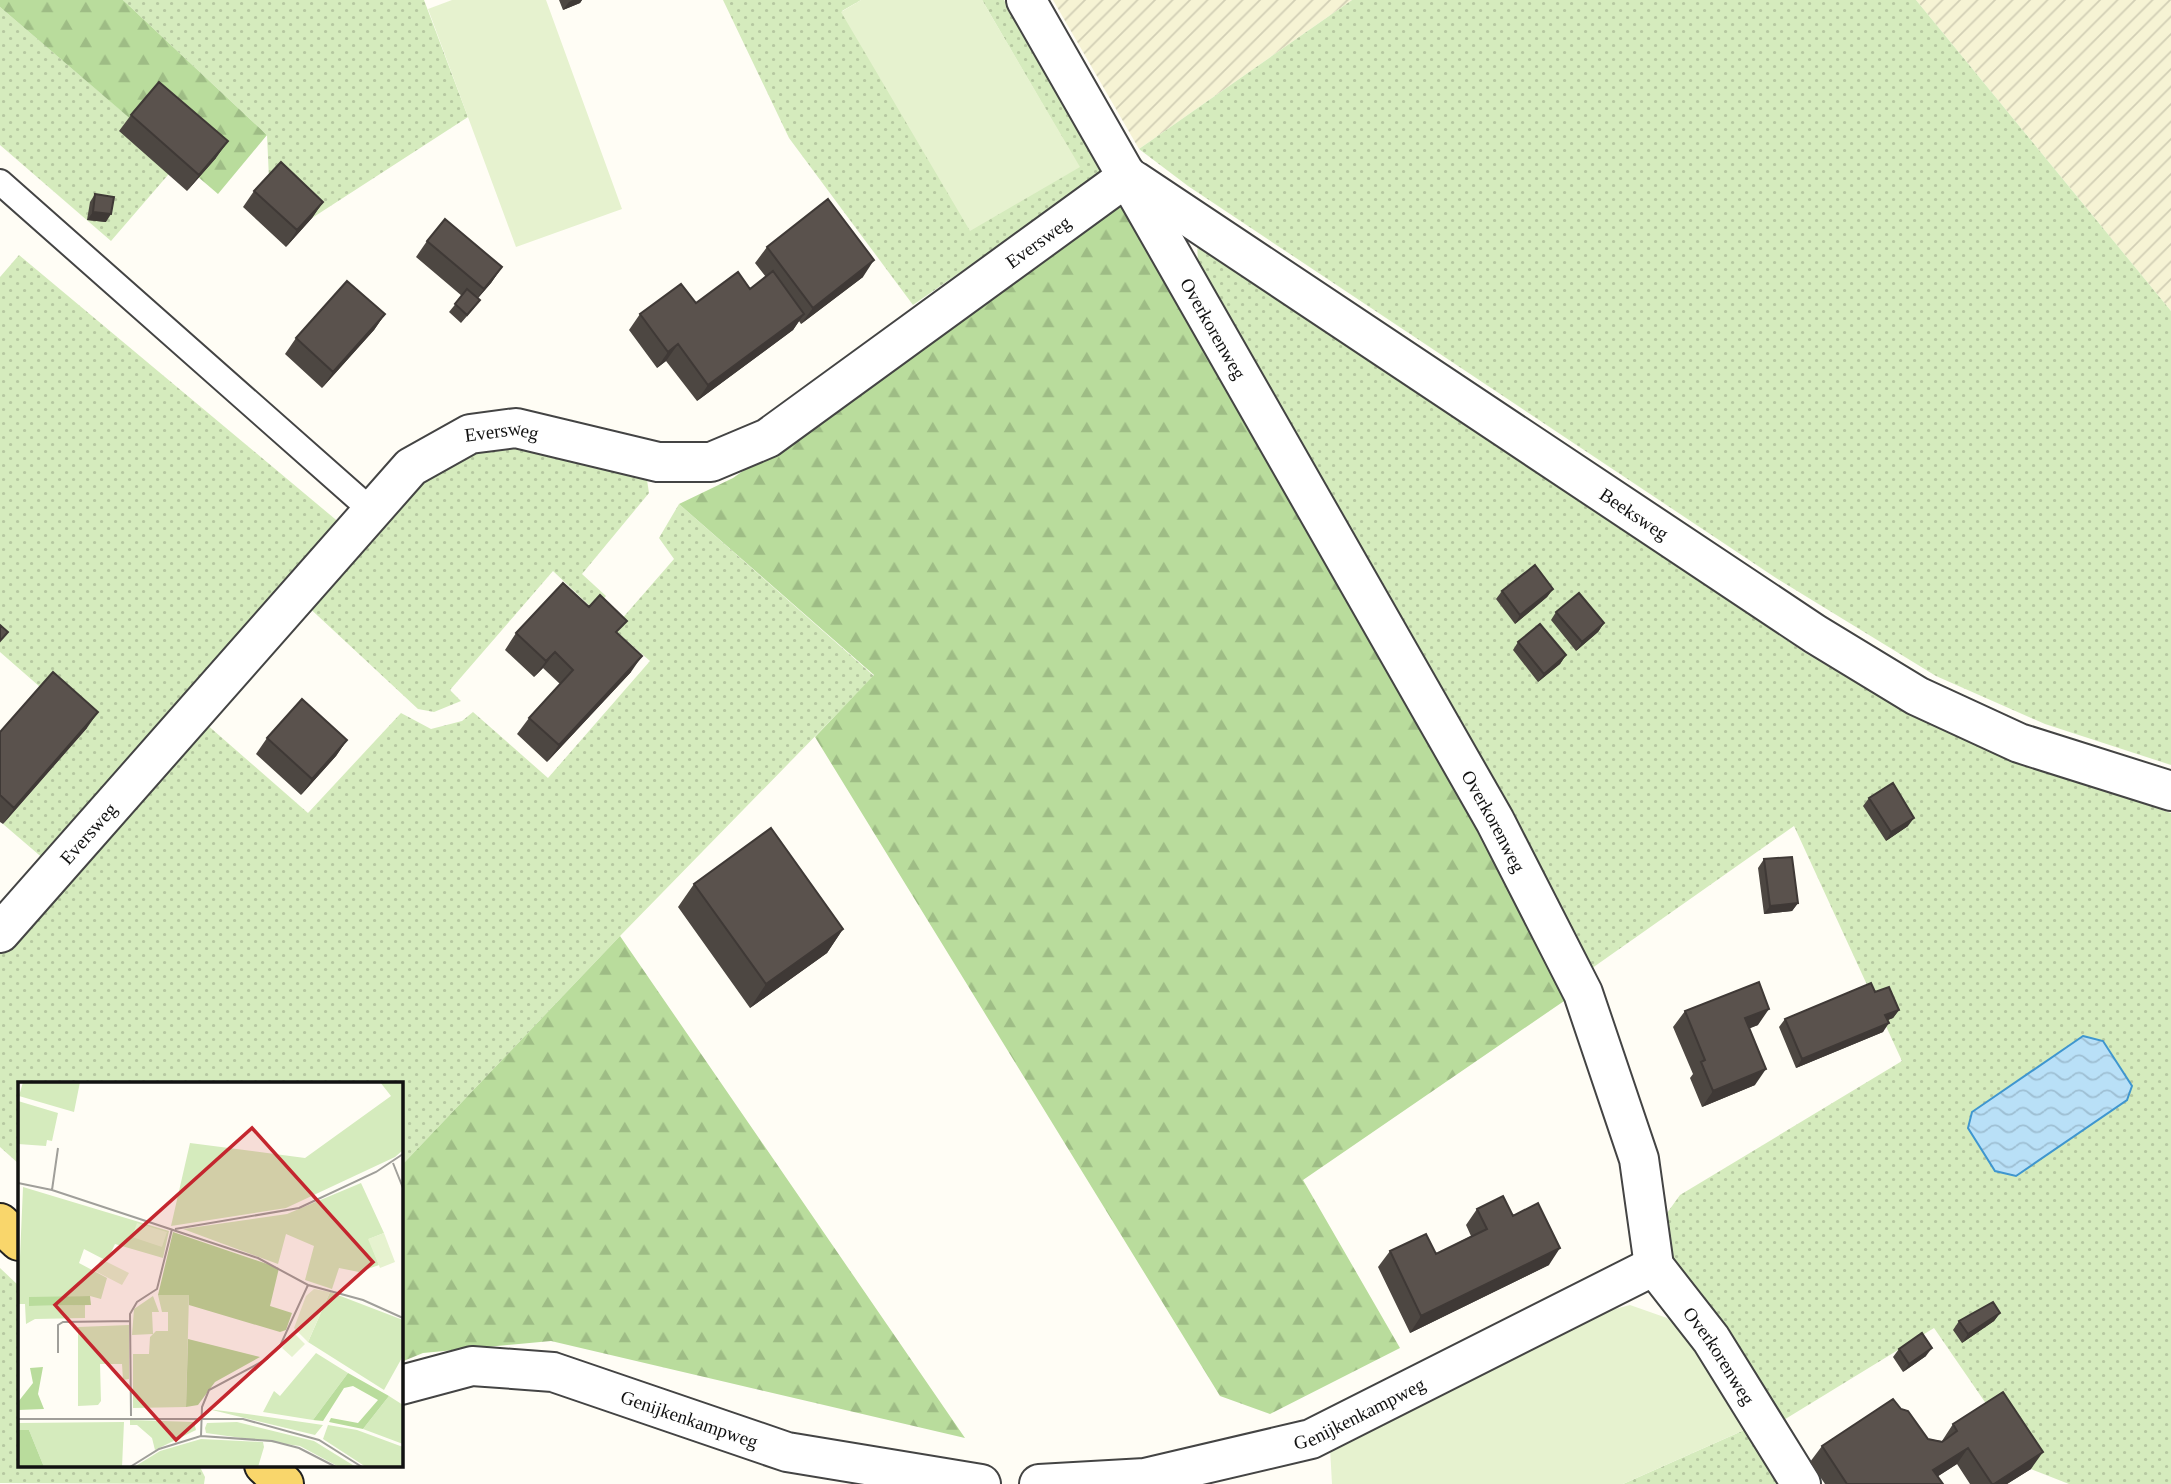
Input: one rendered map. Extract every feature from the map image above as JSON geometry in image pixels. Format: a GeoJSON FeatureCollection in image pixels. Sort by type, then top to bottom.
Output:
{"type":"FeatureCollection","features":[{"type":"Feature","properties":{"kind":"main road"},"geometry":{"type":"LineString","coordinates":[[0,1223],[18,1240]]}},
{"type":"Feature","properties":{"kind":"street","name":"Overkorenweg"},"geometry":{"type":"LineString","coordinates":[[1026,0],[1495,821],[1583,993],[1639,1159],[1654,1266],[1711,1339],[1801,1484]]}},
{"type":"Feature","properties":{"kind":"street","name":"Eversweg"},"geometry":{"type":"LineString","coordinates":[[0,933],[411,467],[470,434],[516,428],[658,462],[711,462],[768,438],[1128,176]]}},
{"type":"Feature","properties":{"kind":"street","name":"Beeksweg"},"geometry":{"type":"LineString","coordinates":[[1128,176],[1804,627],[1917,696],[2019,743],[2171,791]]}},
{"type":"Feature","properties":{"kind":"street","name":"Genijkenkampweg"},"geometry":{"type":"LineString","coordinates":[[1039,1484],[1145,1478],[1311,1439],[1654,1266]]}},
{"type":"Feature","properties":{"kind":"street","name":"Genijkenkampweg"},"geometry":{"type":"LineString","coordinates":[[402,1385],[472,1366],[553,1372],[787,1452],[982,1484]]}},
{"type":"Feature","properties":{"kind":"lane"},"geometry":{"type":"LineString","coordinates":[[0,182],[372,511]]}},
{"type":"Feature","properties":{"kind":"shaded area"},"geometry":{"type":"Polygon","coordinates":[[[1053,0],[1352,0],[1139,149],[1053,0]]]}},
{"type":"Feature","properties":{"kind":"shaded area"},"geometry":{"type":"Polygon","coordinates":[[[1916,0],[2171,0],[2171,311],[1916,0]]]}},
{"type":"Feature","properties":{"kind":"green space"},"geometry":{"type":"Polygon","coordinates":[[[0,0],[123,0],[267,135],[218,194],[0,7],[0,0]]]}},
{"type":"Feature","properties":{"kind":"green space"},"geometry":{"type":"Polygon","coordinates":[[[123,0],[424,0],[468,117],[312,218],[269,179],[267,135],[123,0]]]}},
{"type":"Feature","properties":{"kind":"green space"},"geometry":{"type":"Polygon","coordinates":[[[452,0],[546,0],[622,209],[516,247],[428,9],[452,0]]]}},
{"type":"Feature","properties":{"kind":"green space"},"geometry":{"type":"Polygon","coordinates":[[[723,0],[861,0],[842,11],[1079,167],[982,0],[1004,0],[1105,172],[913,305],[789,138],[723,0]]]}},
{"type":"Feature","properties":{"kind":"green space"},"geometry":{"type":"Polygon","coordinates":[[[861,0],[982,0],[1080,167],[970,231],[841,12],[861,0]]]}},
{"type":"Feature","properties":{"kind":"green space"},"geometry":{"type":"Polygon","coordinates":[[[1352,0],[1916,0],[2171,311],[2171,765],[2045,724],[1936,676],[1776,578],[1188,186],[1139,149],[1352,0]]]}},
{"type":"Feature","properties":{"kind":"green space"},"geometry":{"type":"Polygon","coordinates":[[[0,7],[180,161],[111,241],[0,145],[0,7]]]}},
{"type":"Feature","properties":{"kind":"green space"},"geometry":{"type":"Polygon","coordinates":[[[1121,202],[1482,825],[1567,999],[1303,1180],[1400,1348],[1270,1414],[1220,1396],[815,737],[874,675],[679,504],[733,478],[1121,202]]]}},
{"type":"Feature","properties":{"kind":"green space"},"geometry":{"type":"Polygon","coordinates":[[[1197,240],[1804,652],[1910,715],[2012,759],[2171,813],[2171,1484],[2069,1484],[2031,1469],[1934,1328],[1777,1424],[1722,1332],[1672,1257],[1662,1220],[1680,1195],[1902,1061],[1794,826],[1588,971],[1198,266],[1197,240]]]}},
{"type":"Feature","properties":{"kind":"green space"},"geometry":{"type":"Polygon","coordinates":[[[19,255],[341,524],[45,860],[3,824],[87,728],[0,652],[0,277],[19,255]]]}},
{"type":"Feature","properties":{"kind":"green space"},"geometry":{"type":"Polygon","coordinates":[[[502,446],[582,457],[647,480],[649,493],[582,574],[606,596],[594,610],[553,571],[450,690],[461,701],[434,712],[418,709],[303,602],[442,461],[502,446]]]}},
{"type":"Feature","properties":{"kind":"green space"},"geometry":{"type":"Polygon","coordinates":[[[679,504],[874,676],[620,936],[402,1165],[402,1082],[18,1082],[18,1163],[0,1147],[0,952],[205,723],[308,813],[401,713],[431,729],[462,721],[473,712],[548,778],[650,661],[613,629],[674,559],[659,538],[679,504]]]}},
{"type":"Feature","properties":{"kind":"green space"},"geometry":{"type":"Polygon","coordinates":[[[620,936],[965,1438],[551,1341],[423,1353],[402,1362],[402,1165],[620,936]]]}},
{"type":"Feature","properties":{"kind":"green space"},"geometry":{"type":"Polygon","coordinates":[[[0,1268],[18,1285],[18,1466],[200,1466],[205,1477],[204,1484],[0,1483],[0,1268]]]}},
{"type":"Feature","properties":{"kind":"green space"},"geometry":{"type":"Polygon","coordinates":[[[1630,1305],[1667,1318],[1698,1345],[1751,1427],[1623,1484],[1332,1484],[1330,1448],[1578,1319],[1630,1305]]]}},
{"type":"Feature","properties":{"kind":"green space"},"geometry":{"type":"Polygon","coordinates":[[[1751,1427],[1787,1484],[1623,1484],[1751,1427]]]}},
{"type":"Feature","properties":{"kind":"water"},"geometry":{"type":"Polygon","coordinates":[[[2083,1036],[2103,1041],[2132,1086],[2127,1100],[2016,1176],[1995,1171],[1968,1128],[1972,1112],[2083,1036]]]}},
{"type":"Feature","properties":{"kind":"building"},"geometry":{"type":"Polygon","coordinates":[[[159,82],[228,141],[199,175],[131,115],[159,82]]]}},
{"type":"Feature","properties":{"kind":"building"},"geometry":{"type":"Polygon","coordinates":[[[281,162],[323,202],[297,230],[254,191],[281,162]]]}},
{"type":"Feature","properties":{"kind":"building"},"geometry":{"type":"Polygon","coordinates":[[[95,194],[114,197],[111,214],[93,212],[95,194]]]}},
{"type":"Feature","properties":{"kind":"building"},"geometry":{"type":"Polygon","coordinates":[[[828,199],[874,260],[813,308],[767,247],[828,199]]]}},
{"type":"Feature","properties":{"kind":"building"},"geometry":{"type":"Polygon","coordinates":[[[445,219],[502,267],[484,289],[427,241],[445,219]]]}},
{"type":"Feature","properties":{"kind":"building"},"geometry":{"type":"Polygon","coordinates":[[[773,271],[804,314],[708,385],[678,344],[668,352],[640,314],[681,284],[696,303],[738,272],[750,289],[773,271]]]}},
{"type":"Feature","properties":{"kind":"building"},"geometry":{"type":"Polygon","coordinates":[[[347,281],[385,314],[333,372],[296,338],[347,281]]]}},
{"type":"Feature","properties":{"kind":"building"},"geometry":{"type":"Polygon","coordinates":[[[467,289],[480,300],[467,315],[455,304],[467,289]]]}},
{"type":"Feature","properties":{"kind":"building"},"geometry":{"type":"Polygon","coordinates":[[[1535,565],[1553,589],[1520,615],[1502,591],[1535,565]]]}},
{"type":"Feature","properties":{"kind":"building"},"geometry":{"type":"Polygon","coordinates":[[[563,583],[589,607],[600,595],[627,621],[616,632],[642,656],[559,745],[529,718],[573,670],[555,652],[546,661],[516,633],[563,583]]]}},
{"type":"Feature","properties":{"kind":"building"},"geometry":{"type":"Polygon","coordinates":[[[1579,593],[1604,623],[1582,642],[1556,612],[1579,593]]]}},
{"type":"Feature","properties":{"kind":"building"},"geometry":{"type":"Polygon","coordinates":[[[1540,624],[1566,655],[1544,674],[1518,642],[1540,624]]]}},
{"type":"Feature","properties":{"kind":"building"},"geometry":{"type":"Polygon","coordinates":[[[0,625],[8,632],[0,641],[0,625]]]}},
{"type":"Feature","properties":{"kind":"building"},"geometry":{"type":"Polygon","coordinates":[[[53,672],[98,712],[14,808],[0,795],[0,732],[53,672]]]}},
{"type":"Feature","properties":{"kind":"building"},"geometry":{"type":"Polygon","coordinates":[[[302,699],[347,740],[312,779],[267,738],[302,699]]]}},
{"type":"Feature","properties":{"kind":"building"},"geometry":{"type":"Polygon","coordinates":[[[1893,783],[1914,818],[1891,832],[1869,798],[1893,783]]]}},
{"type":"Feature","properties":{"kind":"building"},"geometry":{"type":"Polygon","coordinates":[[[771,828],[843,929],[766,984],[694,884],[771,828]]]}},
{"type":"Feature","properties":{"kind":"building"},"geometry":{"type":"Polygon","coordinates":[[[1792,857],[1798,903],[1770,906],[1764,859],[1792,857]]]}},
{"type":"Feature","properties":{"kind":"building"},"geometry":{"type":"Polygon","coordinates":[[[1759,982],[1769,1009],[1745,1018],[1766,1069],[1713,1091],[1701,1062],[1705,1060],[1685,1011],[1759,982]]]}},
{"type":"Feature","properties":{"kind":"building"},"geometry":{"type":"Polygon","coordinates":[[[1871,983],[1875,992],[1889,987],[1899,1010],[1885,1015],[1889,1023],[1802,1059],[1785,1019],[1871,983]]]}},
{"type":"Feature","properties":{"kind":"building"},"geometry":{"type":"Polygon","coordinates":[[[1503,1196],[1513,1216],[1538,1203],[1560,1248],[1421,1316],[1390,1251],[1426,1234],[1436,1254],[1487,1229],[1477,1209],[1503,1196]]]}},
{"type":"Feature","properties":{"kind":"building"},"geometry":{"type":"Polygon","coordinates":[[[1993,1302],[2000,1313],[1968,1334],[1959,1321],[1993,1302]]]}},
{"type":"Feature","properties":{"kind":"building"},"geometry":{"type":"Polygon","coordinates":[[[1922,1333],[1932,1348],[1909,1364],[1899,1349],[1922,1333]]]}},
{"type":"Feature","properties":{"kind":"building"},"geometry":{"type":"Polygon","coordinates":[[[2003,1392],[2043,1452],[1994,1484],[1968,1448],[1933,1470],[1943,1484],[1847,1484],[1822,1446],[1893,1399],[1901,1409],[1908,1411],[1928,1439],[1942,1442],[1957,1431],[1953,1424],[2003,1392]]]}}]}
